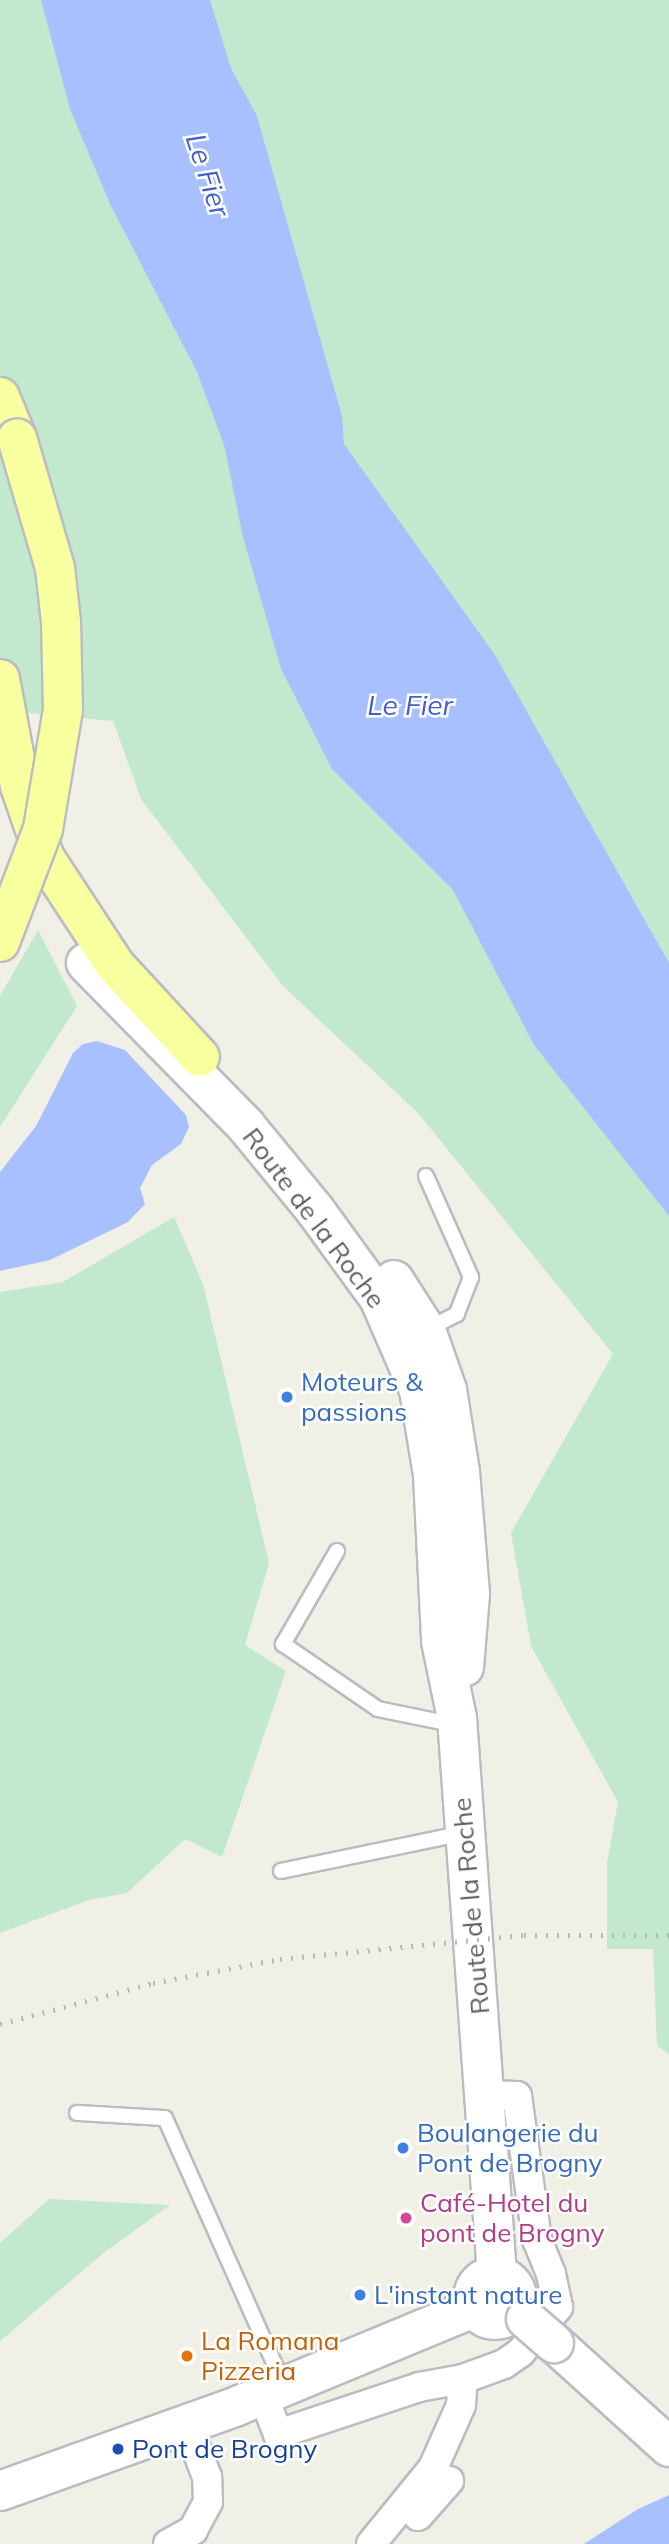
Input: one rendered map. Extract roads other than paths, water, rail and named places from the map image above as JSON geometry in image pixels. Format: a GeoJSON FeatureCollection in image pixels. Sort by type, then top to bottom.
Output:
{"type":"FeatureCollection","features":[{"type":"Feature","properties":{"kind":"highway"},"geometry":{"type":"LineString","coordinates":[[0,397],[17,438],[55,568],[61,622],[63,710],[43,829],[0,942]]}},
{"type":"Feature","properties":{"kind":"highway"},"geometry":{"type":"LineString","coordinates":[[0,679],[20,786],[45,859],[115,965],[200,1057]]}},
{"type":"Feature","properties":{"kind":"highway","name":"Route de la Roche"},"geometry":{"type":"LineString","coordinates":[[0,793],[36,886],[86,963]]}},
{"type":"Feature","properties":{"kind":"main road","name":"Route de la Roche"},"geometry":{"type":"LineString","coordinates":[[86,963],[246,1126],[379,1298],[414,1336],[447,1390],[467,1553],[467,1648],[457,1722],[497,2275]]}},
{"type":"Feature","properties":{"kind":"main road"},"geometry":{"type":"LineString","coordinates":[[200,1057],[329,1194],[414,1336]]}},
{"type":"Feature","properties":{"kind":"main road"},"geometry":{"type":"LineString","coordinates":[[474,2308],[474,2289],[488,2276],[497,2275],[513,2284],[520,2315],[669,2447]]}},
{"type":"Feature","properties":{"kind":"main road"},"geometry":{"type":"LineString","coordinates":[[0,2491],[274,2391],[474,2308]]}},
{"type":"Feature","properties":{"kind":"main road"},"geometry":{"type":"LineString","coordinates":[[474,2308],[494,2321],[520,2315]]}},
{"type":"Feature","properties":{"kind":"street"},"geometry":{"type":"LineString","coordinates":[[274,2391],[278,2434],[419,2387],[463,2379],[504,2364],[520,2353],[558,2307],[551,2274],[537,2240],[517,2096],[486,2095]]}},
{"type":"Feature","properties":{"kind":"street"},"geometry":{"type":"LineString","coordinates":[[371,2544],[433,2468],[461,2405],[463,2379]]}},
{"type":"Feature","properties":{"kind":"street"},"geometry":{"type":"LineString","coordinates":[[168,2544],[194,2530],[208,2502],[207,2477],[187,2424]]}},
{"type":"Feature","properties":{"kind":"street"},"geometry":{"type":"LineString","coordinates":[[393,2544],[449,2480]]}},
{"type":"Feature","properties":{"kind":"lane"},"geometry":{"type":"LineString","coordinates":[[414,1336],[457,1314],[471,1277],[426,1176]]}},
{"type":"Feature","properties":{"kind":"lane"},"geometry":{"type":"LineString","coordinates":[[337,1551],[283,1644],[378,1709],[457,1722]]}},
{"type":"Feature","properties":{"kind":"lane"},"geometry":{"type":"LineString","coordinates":[[281,1871],[466,1833]]}},
{"type":"Feature","properties":{"kind":"lane"},"geometry":{"type":"LineString","coordinates":[[77,2113],[165,2118],[274,2391]]}},
{"type":"Feature","properties":{"kind":"water","name":"Le Fier"},"geometry":{"type":"Polygon","coordinates":[[[41,0],[210,0],[231,68],[257,116],[342,416],[344,444],[495,655],[669,963],[669,1216],[534,1045],[453,890],[332,769],[281,669],[243,537],[224,445],[197,372],[110,204],[70,109],[41,0]]]}},
{"type":"Feature","properties":{"kind":"water"},"geometry":{"type":"Polygon","coordinates":[[[97,1041],[125,1050],[186,1115],[189,1127],[181,1144],[152,1165],[140,1188],[145,1204],[128,1222],[50,1260],[0,1271],[0,1172],[36,1126],[73,1053],[83,1044],[97,1041]]]}},
{"type":"Feature","properties":{"kind":"water"},"geometry":{"type":"Polygon","coordinates":[[[669,2495],[669,2544],[584,2544],[638,2509],[669,2495]]]}},
{"type":"Feature","properties":{"kind":"railway"},"geometry":{"type":"LineString","coordinates":[[0,2024],[153,1983],[280,1959],[524,1935],[669,1935]]}},
{"type":"Feature","properties":{"kind":"place","name":"Moteurs & passions"},"geometry":{"type":"Point","coordinates":[287,1397]}},
{"type":"Feature","properties":{"kind":"place","name":"Boulangerie du Pont de Brogny"},"geometry":{"type":"Point","coordinates":[403,2148]}},
{"type":"Feature","properties":{"kind":"place","name":"Café-Hotel du pont de Brogny"},"geometry":{"type":"Point","coordinates":[406,2218]}},
{"type":"Feature","properties":{"kind":"place","name":"L'instant nature"},"geometry":{"type":"Point","coordinates":[360,2295]}},
{"type":"Feature","properties":{"kind":"place","name":"La Romana Pizzeria"},"geometry":{"type":"Point","coordinates":[187,2356]}},
{"type":"Feature","properties":{"kind":"place","name":"Pont de Brogny"},"geometry":{"type":"Point","coordinates":[118,2449]}}]}
